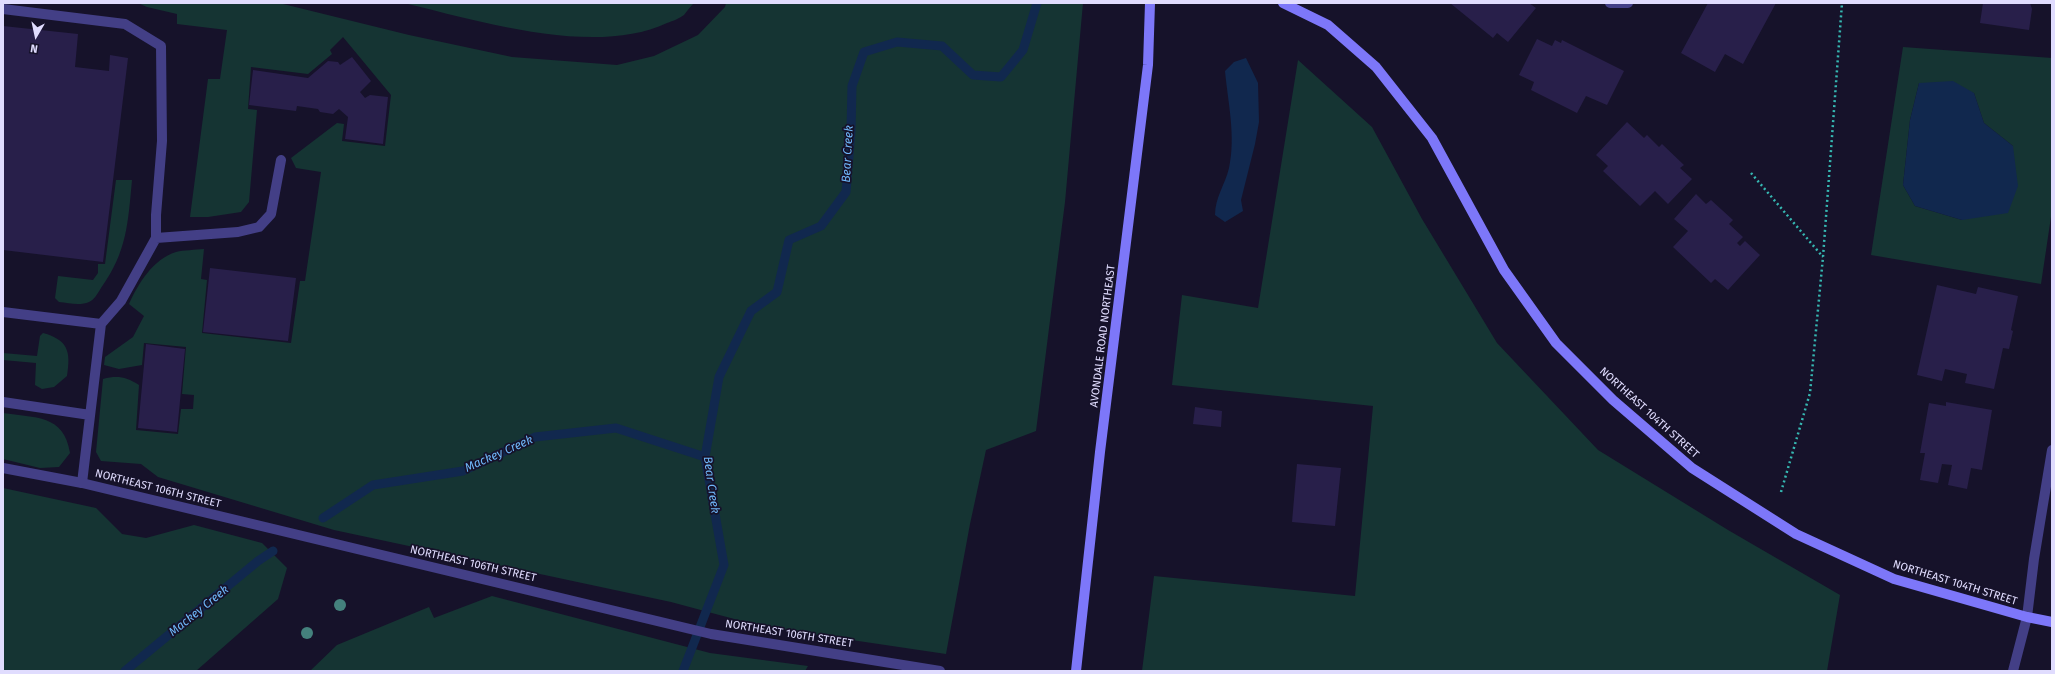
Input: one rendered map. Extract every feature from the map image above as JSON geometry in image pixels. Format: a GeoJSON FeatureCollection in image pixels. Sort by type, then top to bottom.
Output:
{"type":"FeatureCollection","features":[{"type":"Feature","properties":{"kind":"street","name":"AVONDALE ROAD NORTHEAST"},"geometry":{"type":"LineString","coordinates":[[1076,671],[1100,452],[1148,65],[1150,3]]}},
{"type":"Feature","properties":{"kind":"street","name":"NORTHEAST 104TH STREET"},"geometry":{"type":"LineString","coordinates":[[1283,3],[1328,25],[1376,67],[1432,138],[1504,270],[1556,343],[1613,400],[1692,468],[1796,534],[1894,579],[2027,617],[2052,622]]}},
{"type":"Feature","properties":{"kind":"street"},"geometry":{"type":"LineString","coordinates":[[1610,3],[1628,3]]}},
{"type":"Feature","properties":{"kind":"street"},"geometry":{"type":"LineString","coordinates":[[3,9],[125,24],[161,46],[162,141],[156,215],[156,238],[121,301],[101,324],[82,483]]}},
{"type":"Feature","properties":{"kind":"street"},"geometry":{"type":"LineString","coordinates":[[156,238],[238,232],[259,227],[271,214],[281,160]]}},
{"type":"Feature","properties":{"kind":"street"},"geometry":{"type":"LineString","coordinates":[[3,312],[101,324]]}},
{"type":"Feature","properties":{"kind":"street"},"geometry":{"type":"LineString","coordinates":[[3,402],[90,415]]}},
{"type":"Feature","properties":{"kind":"street"},"geometry":{"type":"LineString","coordinates":[[2013,671],[2027,617],[2034,558],[2052,450]]}},
{"type":"Feature","properties":{"kind":"street","name":"NORTHEAST 106TH STREET"},"geometry":{"type":"LineString","coordinates":[[3,468],[82,483],[711,634],[940,671]]}},
{"type":"Feature","properties":{"kind":"path"},"geometry":{"type":"LineString","coordinates":[[1781,492],[1810,393],[1823,257],[1842,3]]}},
{"type":"Feature","properties":{"kind":"path"},"geometry":{"type":"LineString","coordinates":[[1751,173],[1823,257]]}},
{"type":"Feature","properties":{"kind":"green space"},"geometry":{"type":"Polygon","coordinates":[[[138,3],[279,3],[409,35],[512,57],[617,65],[654,56],[698,35],[725,7],[726,3],[1083,3],[1065,202],[1036,431],[986,450],[970,524],[946,654],[764,627],[671,602],[334,530],[158,477],[141,464],[101,461],[96,452],[103,379],[113,377],[122,378],[139,385],[136,430],[178,434],[181,409],[193,409],[194,395],[182,394],[186,347],[144,343],[142,365],[119,369],[104,365],[105,357],[133,337],[144,316],[129,304],[147,273],[160,260],[168,255],[179,251],[204,249],[201,279],[207,280],[202,333],[291,343],[300,281],[305,281],[321,172],[296,168],[291,158],[337,123],[344,124],[342,141],[385,146],[391,95],[343,37],[330,50],[332,54],[308,74],[251,67],[248,109],[257,110],[249,202],[241,212],[208,217],[190,217],[208,79],[220,79],[227,30],[177,24],[177,14],[147,7],[138,3]]]}},
{"type":"Feature","properties":{"kind":"green space"},"geometry":{"type":"Polygon","coordinates":[[[404,3],[694,3],[684,15],[672,21],[638,33],[606,37],[572,36],[501,26],[404,3]]]}},
{"type":"Feature","properties":{"kind":"green space"},"geometry":{"type":"Polygon","coordinates":[[[1903,47],[2052,58],[2052,210],[2041,284],[1871,255],[1903,47]],[[1919,83],[1910,120],[1903,185],[1915,206],[1962,220],[2013,146],[1984,123],[1974,93],[1919,83]]]}},
{"type":"Feature","properties":{"kind":"green space"},"geometry":{"type":"Polygon","coordinates":[[[1298,60],[1372,127],[1422,219],[1497,343],[1598,450],[1728,530],[1840,595],[1827,671],[1142,671],[1154,576],[1355,596],[1373,406],[1172,385],[1182,295],[1258,308],[1298,60]]]}},
{"type":"Feature","properties":{"kind":"green space"},"geometry":{"type":"Polygon","coordinates":[[[116,180],[132,180],[125,237],[110,275],[91,301],[78,304],[59,302],[55,298],[58,276],[93,280],[98,273],[98,264],[105,264],[116,180]]]}},
{"type":"Feature","properties":{"kind":"green space"},"geometry":{"type":"Polygon","coordinates":[[[43,333],[58,339],[63,343],[68,353],[68,367],[67,376],[54,387],[42,389],[35,385],[36,363],[3,360],[3,353],[37,356],[40,336],[43,333]]]}},
{"type":"Feature","properties":{"kind":"green space"},"geometry":{"type":"Polygon","coordinates":[[[3,413],[46,420],[55,425],[62,431],[67,440],[70,453],[59,467],[40,468],[3,459],[3,413]]]}},
{"type":"Feature","properties":{"kind":"green space"},"geometry":{"type":"Polygon","coordinates":[[[3,488],[96,508],[122,534],[146,538],[194,525],[262,543],[287,568],[278,599],[196,671],[3,671],[3,488]]]}},
{"type":"Feature","properties":{"kind":"green space"},"geometry":{"type":"Polygon","coordinates":[[[492,596],[710,653],[808,666],[805,671],[310,671],[337,645],[429,607],[434,618],[492,596]]]}},
{"type":"Feature","properties":{"kind":"water"},"geometry":{"type":"Polygon","coordinates":[[[1246,58],[1258,83],[1259,122],[1241,200],[1243,211],[1225,222],[1215,215],[1215,209],[1229,168],[1232,144],[1231,120],[1225,71],[1234,62],[1246,58]]]}},
{"type":"Feature","properties":{"kind":"water"},"geometry":{"type":"Polygon","coordinates":[[[1953,81],[1974,93],[1984,123],[2013,146],[2018,186],[2008,213],[1962,220],[1915,206],[1903,185],[1910,120],[1919,83],[1953,81]]]}},
{"type":"Feature","properties":{"kind":"building"},"geometry":{"type":"Polygon","coordinates":[[[1450,3],[1529,3],[1536,8],[1508,42],[1497,33],[1493,38],[1450,3]]]}},
{"type":"Feature","properties":{"kind":"building"},"geometry":{"type":"Polygon","coordinates":[[[1708,3],[1776,3],[1743,64],[1725,54],[1715,72],[1681,53],[1708,3]]]}},
{"type":"Feature","properties":{"kind":"building"},"geometry":{"type":"Polygon","coordinates":[[[1983,3],[2030,3],[2032,9],[2029,30],[1980,23],[1983,3]]]}},
{"type":"Feature","properties":{"kind":"building"},"geometry":{"type":"Polygon","coordinates":[[[3,26],[78,34],[75,67],[109,71],[110,55],[128,58],[103,262],[3,250],[3,26]]]}},
{"type":"Feature","properties":{"kind":"building"},"geometry":{"type":"Polygon","coordinates":[[[1537,39],[1552,46],[1555,40],[1561,43],[1562,40],[1624,71],[1607,105],[1586,96],[1577,113],[1531,90],[1534,82],[1519,75],[1537,39]]]}},
{"type":"Feature","properties":{"kind":"building"},"geometry":{"type":"Polygon","coordinates":[[[352,57],[371,81],[360,92],[365,98],[370,95],[388,97],[383,144],[345,139],[348,117],[339,109],[333,114],[320,112],[318,109],[297,106],[296,111],[249,105],[253,70],[308,78],[328,61],[338,62],[340,65],[352,57]]]}},
{"type":"Feature","properties":{"kind":"building"},"geometry":{"type":"Polygon","coordinates":[[[1627,122],[1644,138],[1647,135],[1659,147],[1662,144],[1684,165],[1680,168],[1692,179],[1668,204],[1655,191],[1640,206],[1603,171],[1608,166],[1596,155],[1627,122]]]}},
{"type":"Feature","properties":{"kind":"building"},"geometry":{"type":"Polygon","coordinates":[[[1696,194],[1706,204],[1711,200],[1733,220],[1729,224],[1743,237],[1737,243],[1740,246],[1745,241],[1760,255],[1728,290],[1715,279],[1711,283],[1673,247],[1688,231],[1674,219],[1696,194]]]}},
{"type":"Feature","properties":{"kind":"building"},"geometry":{"type":"Polygon","coordinates":[[[210,268],[296,278],[288,341],[203,332],[210,268]]]}},
{"type":"Feature","properties":{"kind":"building"},"geometry":{"type":"Polygon","coordinates":[[[1937,285],[1976,294],[1978,287],[2018,296],[2011,330],[2013,331],[2009,349],[2003,348],[1994,389],[1965,383],[1967,374],[1945,369],[1942,381],[1917,375],[1937,285]]]}},
{"type":"Feature","properties":{"kind":"building"},"geometry":{"type":"Polygon","coordinates":[[[146,344],[185,349],[177,432],[138,428],[146,344]]]}},
{"type":"Feature","properties":{"kind":"building"},"geometry":{"type":"Polygon","coordinates":[[[1946,402],[1992,410],[1982,470],[1971,468],[1967,489],[1948,485],[1952,465],[1942,464],[1938,483],[1920,480],[1925,453],[1920,453],[1929,403],[1946,406],[1946,402]]]}},
{"type":"Feature","properties":{"kind":"building"},"geometry":{"type":"Polygon","coordinates":[[[1195,407],[1222,411],[1221,427],[1193,424],[1195,407]]]}},
{"type":"Feature","properties":{"kind":"building"},"geometry":{"type":"Polygon","coordinates":[[[1297,464],[1341,468],[1335,526],[1292,522],[1297,464]]]}},
{"type":"Feature","properties":{"kind":"waterway","name":"Bear Creek"},"geometry":{"type":"LineString","coordinates":[[683,671],[724,565],[705,457],[719,377],[751,311],[777,292],[789,240],[821,226],[846,192],[851,131],[852,86],[864,52],[897,42],[942,46],[973,75],[1001,77],[1023,50],[1037,3]]}},
{"type":"Feature","properties":{"kind":"waterway","name":"Mackey Creek"},"geometry":{"type":"LineString","coordinates":[[323,518],[373,485],[463,471],[535,437],[616,428],[705,457]]}},
{"type":"Feature","properties":{"kind":"waterway","name":"Mackey Creek"},"geometry":{"type":"LineString","coordinates":[[125,671],[258,561],[273,551]]}}]}
